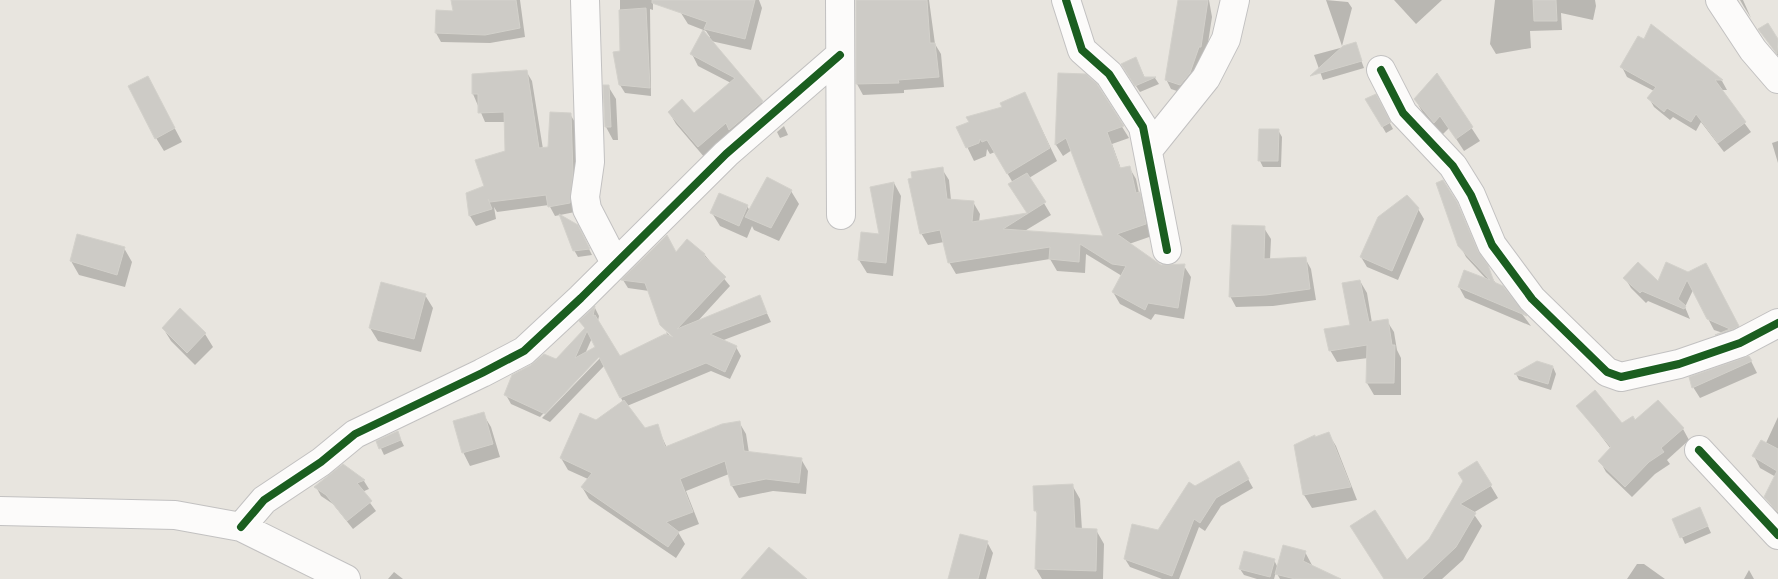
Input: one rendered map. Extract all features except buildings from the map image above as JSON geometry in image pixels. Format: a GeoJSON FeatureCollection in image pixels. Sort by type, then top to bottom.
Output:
{"type":"FeatureCollection","features":[{"type":"Feature","properties":{"kind":"street"},"geometry":{"type":"LineString","coordinates":[[585,0],[590,162],[585,197],[587,210],[615,263]]}},
{"type":"Feature","properties":{"kind":"street"},"geometry":{"type":"LineString","coordinates":[[840,0],[841,215]]}},
{"type":"Feature","properties":{"kind":"street"},"geometry":{"type":"LineString","coordinates":[[1066,0],[1082,50],[1109,74],[1129,102],[1143,127],[1149,149],[1156,201],[1167,250]]}},
{"type":"Feature","properties":{"kind":"street"},"geometry":{"type":"LineString","coordinates":[[1149,149],[1206,78],[1226,39],[1235,0]]}},
{"type":"Feature","properties":{"kind":"street"},"geometry":{"type":"LineString","coordinates":[[1720,0],[1753,50],[1778,79]]}},
{"type":"Feature","properties":{"kind":"street"},"geometry":{"type":"LineString","coordinates":[[241,526],[264,500],[321,462],[355,434],[482,373],[524,350],[726,154],[840,55]]}},
{"type":"Feature","properties":{"kind":"street"},"geometry":{"type":"LineString","coordinates":[[1381,70],[1403,113],[1458,174],[1471,196],[1492,245],[1532,298],[1606,372],[1621,377],[1679,364],[1740,343],[1778,323]]}},
{"type":"Feature","properties":{"kind":"street"},"geometry":{"type":"LineString","coordinates":[[1699,450],[1778,535]]}},
{"type":"Feature","properties":{"kind":"street"},"geometry":{"type":"LineString","coordinates":[[0,511],[175,515],[241,526],[346,579]]}},
{"type":"Feature","properties":{"kind":"cycle path"},"geometry":{"type":"LineString","coordinates":[[1066,0],[1082,50],[1109,74],[1143,127],[1167,250]]}},
{"type":"Feature","properties":{"kind":"cycle path"},"geometry":{"type":"LineString","coordinates":[[241,527],[264,500],[321,462],[355,434],[524,351],[581,298],[726,154],[840,55]]}},
{"type":"Feature","properties":{"kind":"cycle path"},"geometry":{"type":"LineString","coordinates":[[1381,70],[1403,113],[1453,166],[1471,195],[1492,245],[1532,299],[1607,372],[1621,377],[1679,364],[1740,343],[1778,323]]}},
{"type":"Feature","properties":{"kind":"cycle path"},"geometry":{"type":"LineString","coordinates":[[1699,450],[1778,535]]}}]}
